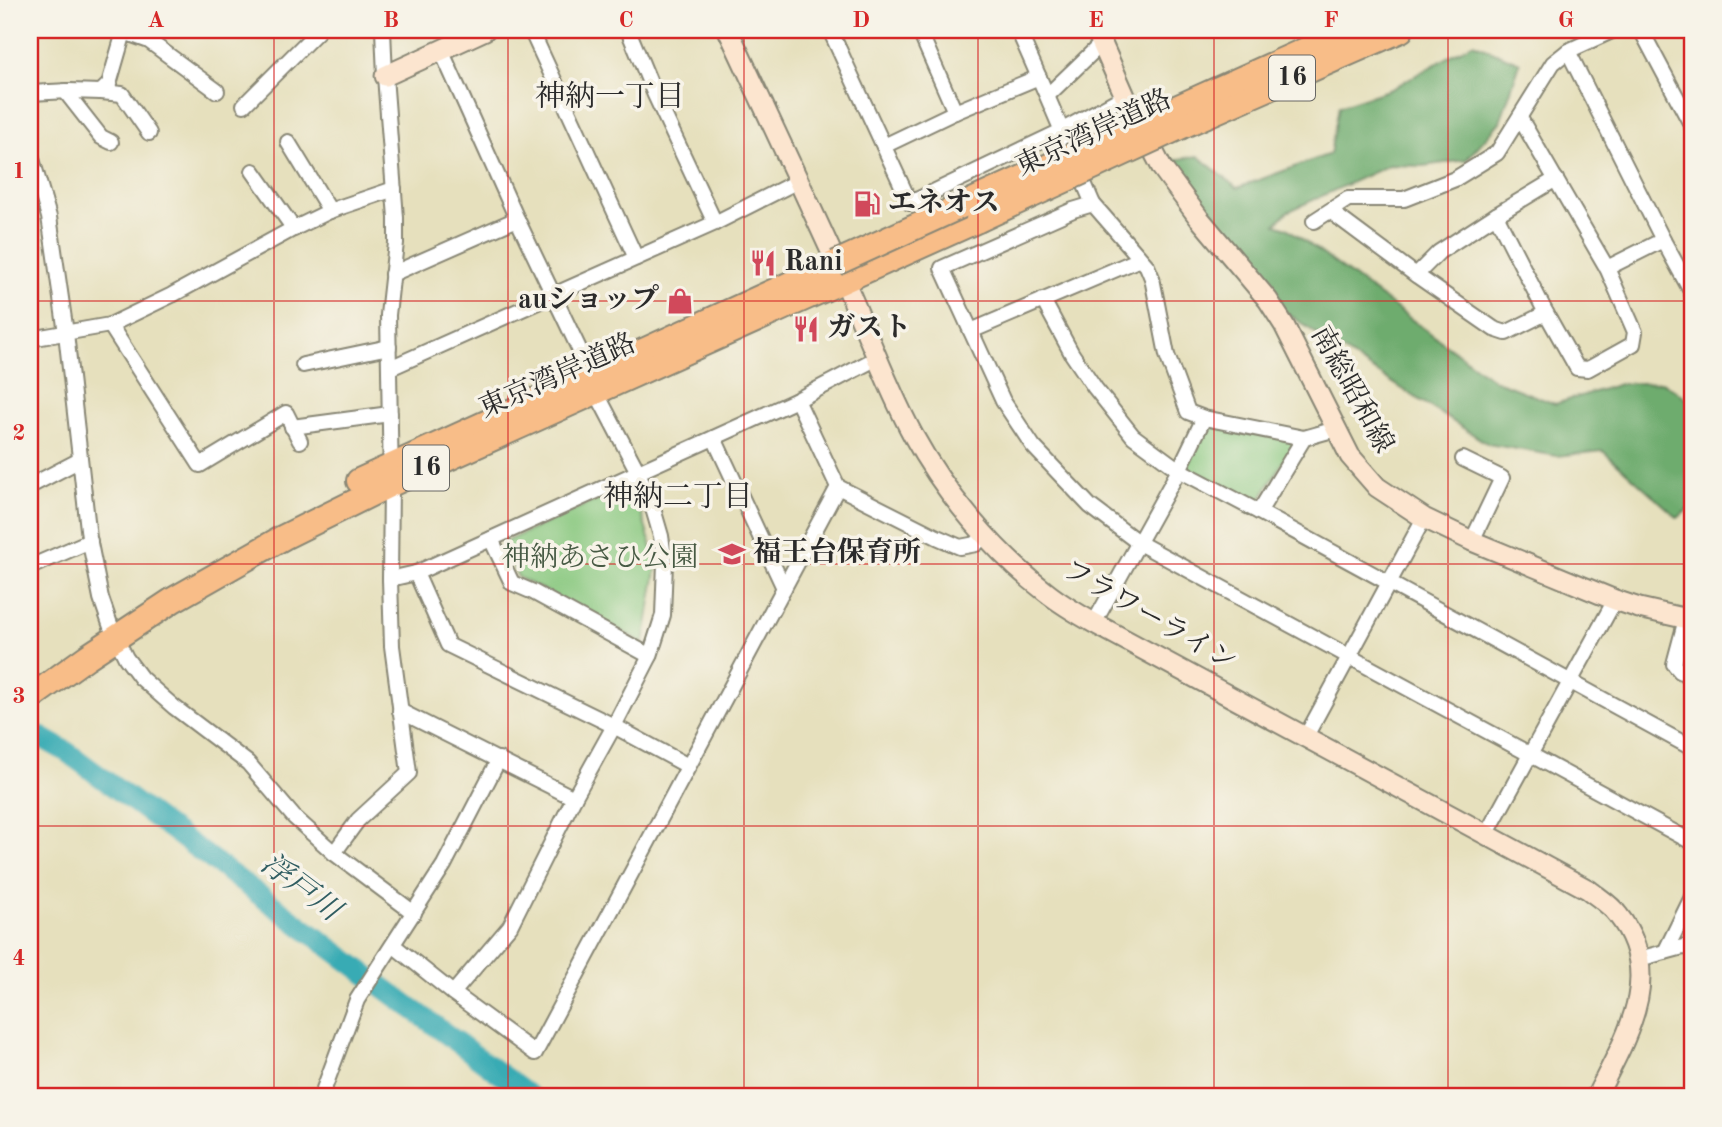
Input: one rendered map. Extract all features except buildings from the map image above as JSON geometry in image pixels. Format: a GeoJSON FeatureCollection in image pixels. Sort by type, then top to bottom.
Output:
{"type":"FeatureCollection","features":[{"type":"Feature","properties":{"kind":"highway","name":"東京湾岸道路"},"geometry":{"type":"LineString","coordinates":[[30,680],[113,630],[173,600],[391,474],[1178,118],[1350,30]]}},
{"type":"Feature","properties":{"kind":"highway","name":"東京湾岸道路"},"geometry":{"type":"LineString","coordinates":[[1178,118],[1401,30]]}},
{"type":"Feature","properties":{"kind":"highway","name":"東京湾岸道路"},"geometry":{"type":"LineString","coordinates":[[30,698],[113,630]]}},
{"type":"Feature","properties":{"kind":"street"},"geometry":{"type":"LineString","coordinates":[[244,105],[319,30]]}},
{"type":"Feature","properties":{"kind":"street"},"geometry":{"type":"LineString","coordinates":[[334,853],[358,820],[409,773],[392,646],[388,314],[396,243],[383,30]]}},
{"type":"Feature","properties":{"kind":"street"},"geometry":{"type":"LineString","coordinates":[[385,76],[485,30]]}},
{"type":"Feature","properties":{"kind":"street"},"geometry":{"type":"LineString","coordinates":[[531,30],[636,258]]}},
{"type":"Feature","properties":{"kind":"street"},"geometry":{"type":"LineString","coordinates":[[628,30],[715,223]]}},
{"type":"Feature","properties":{"kind":"street","name":"フラワーライン"},"geometry":{"type":"LineString","coordinates":[[728,30],[913,434],[955,498],[985,534],[1020,569],[1045,592],[1094,624],[1589,890],[1617,913],[1630,932],[1639,959],[1641,977],[1630,1029],[1596,1097]]}},
{"type":"Feature","properties":{"kind":"street"},"geometry":{"type":"LineString","coordinates":[[830,30],[910,203],[1061,131],[1125,96]]}},
{"type":"Feature","properties":{"kind":"street"},"geometry":{"type":"LineString","coordinates":[[919,30],[955,112]]}},
{"type":"Feature","properties":{"kind":"street"},"geometry":{"type":"LineString","coordinates":[[1018,30],[1093,204],[1147,266],[1152,278],[1167,355],[1188,412],[1204,418],[1304,438],[1336,429]]}},
{"type":"Feature","properties":{"kind":"street"},"geometry":{"type":"LineString","coordinates":[[1314,221],[1348,199],[1404,199],[1455,179],[1497,153],[1553,63],[1568,51],[1614,30]]}},
{"type":"Feature","properties":{"kind":"street"},"geometry":{"type":"LineString","coordinates":[[1641,30],[1692,126]]}},
{"type":"Feature","properties":{"kind":"street"},"geometry":{"type":"LineString","coordinates":[[102,92],[109,84],[124,32],[149,41],[217,91]]}},
{"type":"Feature","properties":{"kind":"street"},"geometry":{"type":"LineString","coordinates":[[1048,95],[1099,36]]}},
{"type":"Feature","properties":{"kind":"street","name":"南総昭和線"},"geometry":{"type":"LineString","coordinates":[[1099,36],[1161,168],[1268,300],[1284,325],[1350,456],[1377,487],[1424,518],[1472,541],[1615,600],[1689,619]]}},
{"type":"Feature","properties":{"kind":"street"},"geometry":{"type":"LineString","coordinates":[[441,50],[593,383],[638,472],[654,512],[665,563],[663,615],[650,656],[574,798],[510,926],[453,993]]}},
{"type":"Feature","properties":{"kind":"street"},"geometry":{"type":"LineString","coordinates":[[1568,51],[1663,240],[1688,274],[1692,293]]}},
{"type":"Feature","properties":{"kind":"street"},"geometry":{"type":"LineString","coordinates":[[884,146],[955,112],[1039,77]]}},
{"type":"Feature","properties":{"kind":"street"},"geometry":{"type":"LineString","coordinates":[[65,91],[101,137],[111,142]]}},
{"type":"Feature","properties":{"kind":"street"},"geometry":{"type":"LineString","coordinates":[[30,93],[65,91],[122,94],[149,133]]}},
{"type":"Feature","properties":{"kind":"street"},"geometry":{"type":"LineString","coordinates":[[1496,215],[1577,368],[1588,369],[1633,344],[1635,332],[1607,268],[1520,118]]}},
{"type":"Feature","properties":{"kind":"street"},"geometry":{"type":"LineString","coordinates":[[288,142],[330,211]]}},
{"type":"Feature","properties":{"kind":"street"},"geometry":{"type":"LineString","coordinates":[[30,152],[49,217],[66,333],[90,541],[101,598],[126,658],[141,678],[174,707],[248,763],[293,817],[334,853],[414,913]]}},
{"type":"Feature","properties":{"kind":"street"},"geometry":{"type":"LineString","coordinates":[[253,171],[294,229]]}},
{"type":"Feature","properties":{"kind":"street"},"geometry":{"type":"LineString","coordinates":[[1416,275],[1439,252],[1556,179]]}},
{"type":"Feature","properties":{"kind":"street"},"geometry":{"type":"LineString","coordinates":[[390,368],[715,223],[798,181]]}},
{"type":"Feature","properties":{"kind":"street"},"geometry":{"type":"LineString","coordinates":[[30,339],[110,326],[330,211],[394,189]]}},
{"type":"Feature","properties":{"kind":"street"},"geometry":{"type":"LineString","coordinates":[[1093,204],[1073,209],[942,268],[1003,401],[1033,446],[1090,506],[1139,543],[1692,842]]}},
{"type":"Feature","properties":{"kind":"street"},"geometry":{"type":"LineString","coordinates":[[1330,211],[1494,329],[1506,333],[1546,313]]}},
{"type":"Feature","properties":{"kind":"street"},"geometry":{"type":"LineString","coordinates":[[392,274],[517,219]]}},
{"type":"Feature","properties":{"kind":"street"},"geometry":{"type":"LineString","coordinates":[[1607,268],[1663,240]]}},
{"type":"Feature","properties":{"kind":"street"},"geometry":{"type":"LineString","coordinates":[[971,331],[1140,258]]}},
{"type":"Feature","properties":{"kind":"street"},"geometry":{"type":"LineString","coordinates":[[1043,300],[1072,354],[1133,436],[1179,470],[1692,748]]}},
{"type":"Feature","properties":{"kind":"street"},"geometry":{"type":"LineString","coordinates":[[110,326],[200,465],[286,413],[300,441]]}},
{"type":"Feature","properties":{"kind":"street"},"geometry":{"type":"LineString","coordinates":[[303,365],[389,347]]}},
{"type":"Feature","properties":{"kind":"street"},"geometry":{"type":"LineString","coordinates":[[390,579],[416,573],[714,438],[797,400],[877,358]]}},
{"type":"Feature","properties":{"kind":"street"},"geometry":{"type":"LineString","coordinates":[[797,400],[838,487],[960,547],[976,544],[985,534]]}},
{"type":"Feature","properties":{"kind":"street"},"geometry":{"type":"LineString","coordinates":[[292,426],[390,414]]}},
{"type":"Feature","properties":{"kind":"street"},"geometry":{"type":"LineString","coordinates":[[1094,624],[1179,470],[1204,418]]}},
{"type":"Feature","properties":{"kind":"street"},"geometry":{"type":"LineString","coordinates":[[714,438],[784,588]]}},
{"type":"Feature","properties":{"kind":"street"},"geometry":{"type":"LineString","coordinates":[[1259,512],[1304,438]]}},
{"type":"Feature","properties":{"kind":"street"},"geometry":{"type":"LineString","coordinates":[[1463,459],[1502,478],[1472,541]]}},
{"type":"Feature","properties":{"kind":"street"},"geometry":{"type":"LineString","coordinates":[[30,486],[80,460]]}},
{"type":"Feature","properties":{"kind":"street"},"geometry":{"type":"LineString","coordinates":[[390,949],[535,1053],[838,487]]}},
{"type":"Feature","properties":{"kind":"street"},"geometry":{"type":"LineString","coordinates":[[1305,738],[1424,518]]}},
{"type":"Feature","properties":{"kind":"street"},"geometry":{"type":"LineString","coordinates":[[491,539],[512,583],[650,656]]}},
{"type":"Feature","properties":{"kind":"street"},"geometry":{"type":"LineString","coordinates":[[30,568],[90,541]]}},
{"type":"Feature","properties":{"kind":"street"},"geometry":{"type":"LineString","coordinates":[[416,573],[448,645],[614,726],[688,766]]}},
{"type":"Feature","properties":{"kind":"street"},"geometry":{"type":"LineString","coordinates":[[1486,835],[1615,600]]}},
{"type":"Feature","properties":{"kind":"street"},"geometry":{"type":"LineString","coordinates":[[1689,619],[1674,664],[1680,671],[1692,677]]}},
{"type":"Feature","properties":{"kind":"street"},"geometry":{"type":"LineString","coordinates":[[400,711],[574,798]]}},
{"type":"Feature","properties":{"kind":"street"},"geometry":{"type":"LineString","coordinates":[[321,1097],[357,1000],[444,865],[499,760]]}},
{"type":"Feature","properties":{"kind":"street"},"geometry":{"type":"LineString","coordinates":[[1665,952],[1692,897]]}},
{"type":"Feature","properties":{"kind":"street"},"geometry":{"type":"LineString","coordinates":[[1639,959],[1682,947],[1692,948]]}},
{"type":"Feature","properties":{"kind":"green space"},"geometry":{"type":"Polygon","coordinates":[[[1473,43],[1520,63],[1500,122],[1466,160],[1423,166],[1389,165],[1287,212],[1276,224],[1287,228],[1494,380],[1555,404],[1620,384],[1662,382],[1692,402],[1692,506],[1678,518],[1603,451],[1557,456],[1488,444],[1287,313],[1192,210],[1172,160],[1198,156],[1237,188],[1330,154],[1339,106],[1391,89],[1473,43]]]}},
{"type":"Feature","properties":{"kind":"green space"},"geometry":{"type":"Polygon","coordinates":[[[1207,424],[1295,442],[1257,505],[1186,468],[1207,424]]]}},
{"type":"Feature","properties":{"kind":"green space","name":"神納あさひ公園"},"geometry":{"type":"Polygon","coordinates":[[[632,484],[657,564],[644,643],[518,577],[502,543],[632,484]]]}},
{"type":"Feature","properties":{"kind":"waterway","name":"浮戸川"},"geometry":{"type":"LineString","coordinates":[[30,731],[67,752],[531,1097]]}},
{"type":"Feature","properties":{"kind":"waterway"},"geometry":{"type":"LineString","coordinates":[[517,1097],[520,1089]]}},
{"type":"Feature","properties":{"kind":"place","name":"エネオス"},"geometry":{"type":"Point","coordinates":[867,204]}},
{"type":"Feature","properties":{"kind":"place","name":"Rani"},"geometry":{"type":"Point","coordinates":[763,263]}},
{"type":"Feature","properties":{"kind":"place","name":"auショップ"},"geometry":{"type":"Point","coordinates":[680,301]}},
{"type":"Feature","properties":{"kind":"place","name":"ガスト"},"geometry":{"type":"Point","coordinates":[806,329]}},
{"type":"Feature","properties":{"kind":"place","name":"福王台保育所"},"geometry":{"type":"Point","coordinates":[732,554]}},
{"type":"Feature","properties":{"kind":"district","name":"神納一丁目"},"geometry":{"type":"Point","coordinates":[610,98]}},
{"type":"Feature","properties":{"kind":"district","name":"神納二丁目"},"geometry":{"type":"Point","coordinates":[678,498]}}]}
